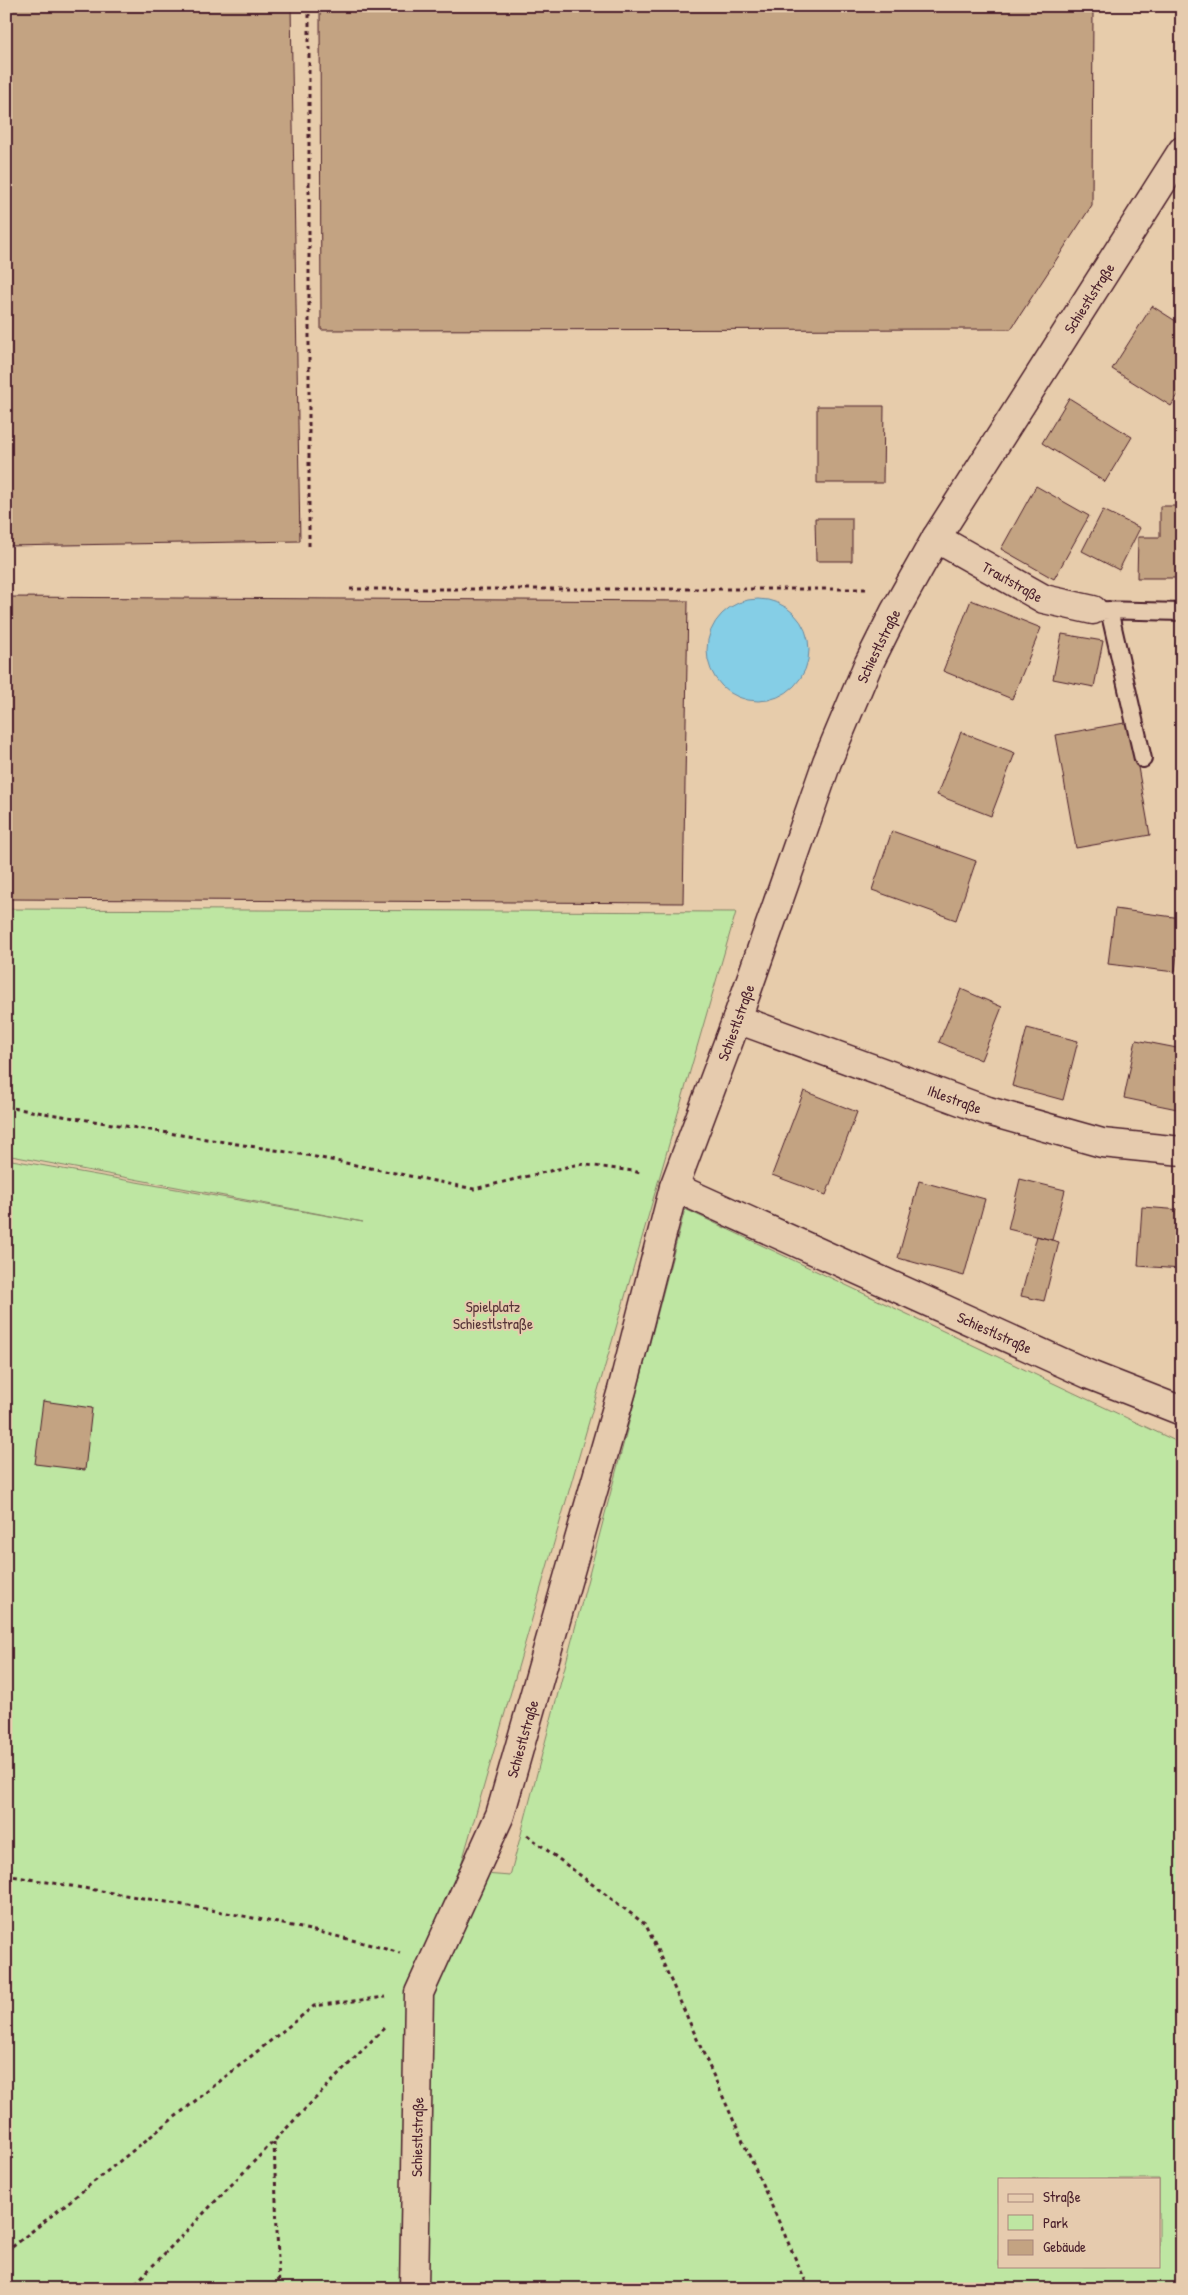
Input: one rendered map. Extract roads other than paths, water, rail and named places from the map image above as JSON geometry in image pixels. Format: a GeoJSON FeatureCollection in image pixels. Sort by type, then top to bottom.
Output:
{"type":"FeatureCollection","features":[{"type":"Feature","properties":{"kind":"street","name":"Schiestlstraße"},"geometry":{"type":"LineString","coordinates":[[414,2289],[419,1993],[500,1815],[622,1390],[674,1187],[737,1019],[827,762],[866,667],[936,538],[1182,151]]}},
{"type":"Feature","properties":{"kind":"street","name":"Trautstraße"},"geometry":{"type":"LineString","coordinates":[[936,538],[1044,598],[1101,610]]}},
{"type":"Feature","properties":{"kind":"street","name":"Ihlestraße"},"geometry":{"type":"LineString","coordinates":[[737,1019],[988,1111],[1102,1143],[1182,1151]]}},
{"type":"Feature","properties":{"kind":"street","name":"Schiestlstraße"},"geometry":{"type":"LineString","coordinates":[[674,1187],[1090,1375],[1182,1411]]}},
{"type":"Feature","properties":{"kind":"lane"},"geometry":{"type":"LineString","coordinates":[[1143,759],[1101,610],[1182,612]]}},
{"type":"Feature","properties":{"kind":"water"},"geometry":{"type":"Polygon","coordinates":[[[758,599],[778,603],[794,614],[805,630],[809,650],[805,670],[794,686],[778,697],[758,701],[738,697],[722,686],[711,670],[707,650],[711,630],[722,614],[738,603],[758,599]]]}},
{"type":"Feature","properties":{"kind":"park label","name":"Spielplatz Schiestlstraße"},"geometry":{"type":"Point","coordinates":[493,1314]}}]}
